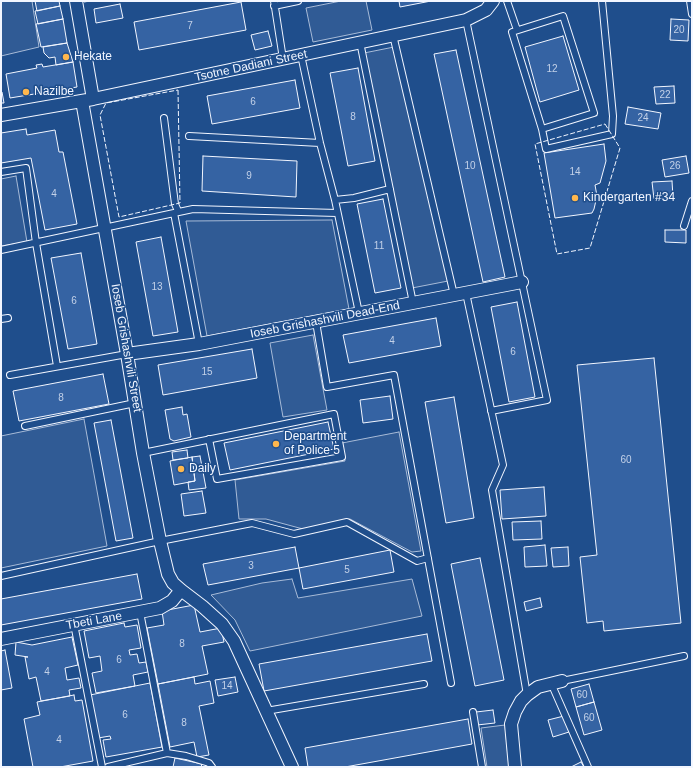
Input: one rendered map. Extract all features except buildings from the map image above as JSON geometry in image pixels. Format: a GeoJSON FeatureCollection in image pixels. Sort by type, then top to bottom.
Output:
{"type":"FeatureCollection","features":[{"type":"Feature","properties":{"kind":"street","name":"Ioseb Grishashvili Street"},"geometry":{"type":"LineString","coordinates":[[76,1],[105,228],[143,453],[168,574],[173,583],[180,590],[202,606],[222,624],[234,641],[292,767]]}},
{"type":"Feature","properties":{"kind":"street","name":"Tsotne Dadiani Street"},"geometry":{"type":"LineString","coordinates":[[1,115],[88,100],[466,20],[486,10],[493,1]]}},
{"type":"Feature","properties":{"kind":"street","name":"Ioseb Grishashvili Dead-End"},"geometry":{"type":"LineString","coordinates":[[127,354],[199,344],[522,282]]}},
{"type":"Feature","properties":{"kind":"street","name":"Tbeti Lane"},"geometry":{"type":"LineString","coordinates":[[1,638],[160,608],[172,601],[180,590]]}},
{"type":"Feature","properties":{"kind":"street"},"geometry":{"type":"LineString","coordinates":[[515,767],[511,724],[515,712],[521,701],[538,687],[557,682]]}},
{"type":"Feature","properties":{"kind":"lane"},"geometry":{"type":"LineString","coordinates":[[283,59],[274,4],[298,1]]}},
{"type":"Feature","properties":{"kind":"lane"},"geometry":{"type":"LineString","coordinates":[[507,1],[517,30]]}},
{"type":"Feature","properties":{"kind":"lane"},"geometry":{"type":"LineString","coordinates":[[542,129],[594,113],[563,16],[512,32],[542,129],[546,149],[612,134],[613,116],[602,1]]}},
{"type":"Feature","properties":{"kind":"lane"},"geometry":{"type":"LineString","coordinates":[[690,1],[692,14]]}},
{"type":"Feature","properties":{"kind":"lane"},"geometry":{"type":"LineString","coordinates":[[466,20],[547,400],[491,411]]}},
{"type":"Feature","properties":{"kind":"lane"},"geometry":{"type":"LineString","coordinates":[[394,35],[491,411],[503,465],[492,490],[527,695]]}},
{"type":"Feature","properties":{"kind":"lane"},"geometry":{"type":"LineString","coordinates":[[360,42],[413,303]]}},
{"type":"Feature","properties":{"kind":"lane"},"geometry":{"type":"LineString","coordinates":[[301,55],[320,143],[338,213],[359,313]]}},
{"type":"Feature","properties":{"kind":"lane"},"geometry":{"type":"LineString","coordinates":[[164,118],[176,212],[199,344]]}},
{"type":"Feature","properties":{"kind":"lane"},"geometry":{"type":"LineString","coordinates":[[189,136],[320,143]]}},
{"type":"Feature","properties":{"kind":"lane"},"geometry":{"type":"LineString","coordinates":[[1,172],[26,168],[36,243],[57,366]]}},
{"type":"Feature","properties":{"kind":"lane"},"geometry":{"type":"LineString","coordinates":[[335,200],[354,198],[390,189]]}},
{"type":"Feature","properties":{"kind":"lane"},"geometry":{"type":"LineString","coordinates":[[684,226],[692,201]]}},
{"type":"Feature","properties":{"kind":"lane"},"geometry":{"type":"LineString","coordinates":[[1,250],[193,209],[338,213]]}},
{"type":"Feature","properties":{"kind":"lane"},"geometry":{"type":"LineString","coordinates":[[1,319],[8,318]]}},
{"type":"Feature","properties":{"kind":"lane"},"geometry":{"type":"LineString","coordinates":[[316,322],[327,387],[394,375],[451,683]]}},
{"type":"Feature","properties":{"kind":"lane"},"geometry":{"type":"LineString","coordinates":[[10,375],[127,354]]}},
{"type":"Feature","properties":{"kind":"lane"},"geometry":{"type":"LineString","coordinates":[[25,426],[135,403]]}},
{"type":"Feature","properties":{"kind":"lane"},"geometry":{"type":"LineString","coordinates":[[143,453],[210,439],[334,414],[342,457],[217,479],[210,439]]}},
{"type":"Feature","properties":{"kind":"lane"},"geometry":{"type":"LineString","coordinates":[[1,576],[160,541],[252,523],[294,534],[347,522],[417,561],[428,558]]}},
{"type":"Feature","properties":{"kind":"lane"},"geometry":{"type":"LineString","coordinates":[[140,612],[167,753]]}},
{"type":"Feature","properties":{"kind":"lane"},"geometry":{"type":"LineString","coordinates":[[74,624],[102,767]]}},
{"type":"Feature","properties":{"kind":"lane"},"geometry":{"type":"LineString","coordinates":[[588,767],[557,682],[684,656]]}},
{"type":"Feature","properties":{"kind":"lane"},"geometry":{"type":"LineString","coordinates":[[266,711],[424,684]]}},
{"type":"Feature","properties":{"kind":"lane"},"geometry":{"type":"LineString","coordinates":[[473,712],[482,767]]}},
{"type":"Feature","properties":{"kind":"lane"},"geometry":{"type":"LineString","coordinates":[[108,767],[167,753],[186,756],[209,763],[212,767]]}},
{"type":"Feature","properties":{"kind":"shaded area"},"geometry":{"type":"Polygon","coordinates":[[[1,1],[32,1],[39,47],[1,56],[1,1]]]}},
{"type":"Feature","properties":{"kind":"shaded area"},"geometry":{"type":"Polygon","coordinates":[[[341,1],[366,1],[372,30],[313,42],[306,8],[341,1]]]}},
{"type":"Feature","properties":{"kind":"shaded area"},"geometry":{"type":"Polygon","coordinates":[[[394,47],[448,281],[412,288],[364,53],[394,47]]]}},
{"type":"Feature","properties":{"kind":"shaded area"},"geometry":{"type":"Polygon","coordinates":[[[16,176],[27,242],[1,246],[1,179],[16,176]]]}},
{"type":"Feature","properties":{"kind":"shaded area"},"geometry":{"type":"Polygon","coordinates":[[[332,220],[349,309],[207,336],[186,221],[332,220]]]}},
{"type":"Feature","properties":{"kind":"shaded area"},"geometry":{"type":"Polygon","coordinates":[[[313,335],[327,410],[283,417],[270,343],[313,335]]]}},
{"type":"Feature","properties":{"kind":"shaded area"},"geometry":{"type":"Polygon","coordinates":[[[84,419],[107,546],[1,568],[1,436],[84,419]]]}},
{"type":"Feature","properties":{"kind":"shaded area"},"geometry":{"type":"Polygon","coordinates":[[[399,432],[421,551],[412,552],[350,519],[303,529],[266,519],[239,519],[235,480],[345,461],[342,443],[399,432]]]}},
{"type":"Feature","properties":{"kind":"shaded area"},"geometry":{"type":"Polygon","coordinates":[[[292,579],[298,598],[412,579],[422,616],[250,651],[235,620],[211,595],[262,583],[292,579]]]}},
{"type":"Feature","properties":{"kind":"shaded area"},"geometry":{"type":"Polygon","coordinates":[[[505,725],[509,767],[487,767],[481,728],[505,725]]]}},
{"type":"Feature","properties":{"kind":"fence"},"geometry":{"type":"LineString","coordinates":[[84,1],[90,1]]}},
{"type":"Feature","properties":{"kind":"fence"},"geometry":{"type":"LineString","coordinates":[[178,90],[180,203],[119,217],[100,115],[106,103],[178,90]]}},
{"type":"Feature","properties":{"kind":"fence"},"geometry":{"type":"LineString","coordinates":[[605,124],[620,148],[590,248],[557,254],[535,144],[605,124]]}},
{"type":"Feature","properties":{"kind":"place","name":"Hekate"},"geometry":{"type":"Point","coordinates":[66,57]}},
{"type":"Feature","properties":{"kind":"place","name":"Nazilbe"},"geometry":{"type":"Point","coordinates":[26,92]}},
{"type":"Feature","properties":{"kind":"place","name":"Kindergarten #34"},"geometry":{"type":"Point","coordinates":[575,198]}},
{"type":"Feature","properties":{"kind":"place","name":"Department of Police 5"},"geometry":{"type":"Point","coordinates":[276,444]}},
{"type":"Feature","properties":{"kind":"place","name":"Daily"},"geometry":{"type":"Point","coordinates":[181,469]}}]}
